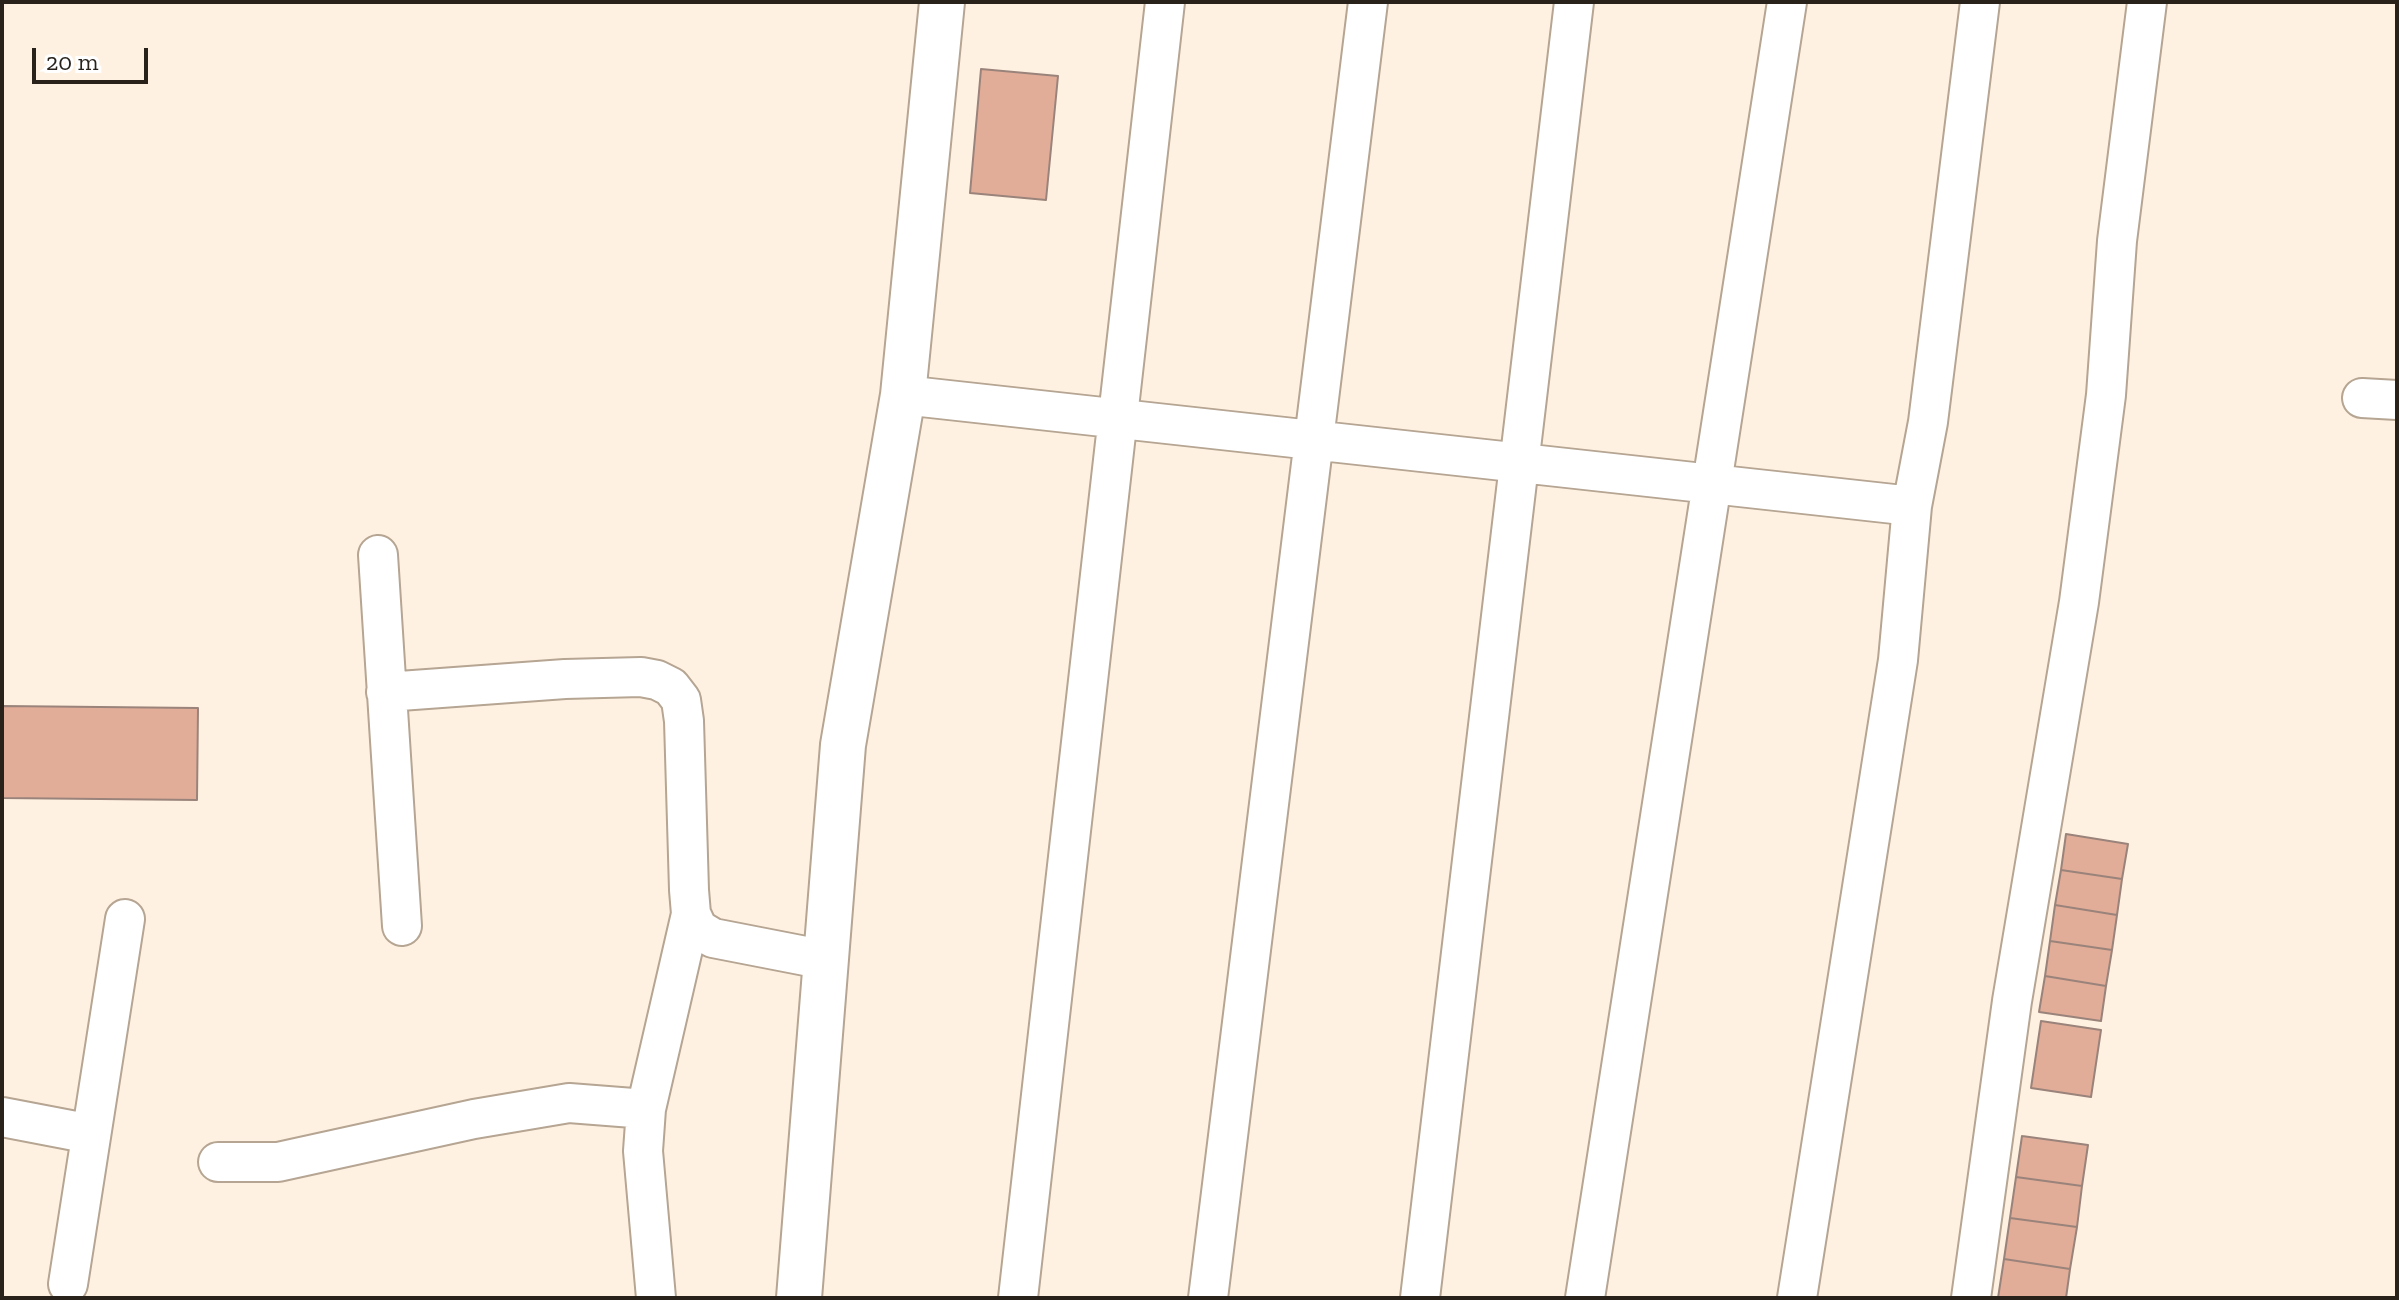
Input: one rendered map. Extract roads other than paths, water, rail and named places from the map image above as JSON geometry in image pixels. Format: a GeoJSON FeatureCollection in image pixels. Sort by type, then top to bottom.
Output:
{"type":"FeatureCollection","features":[{"type":"Feature","properties":{"kind":"street"},"geometry":{"type":"LineString","coordinates":[[799,1298],[843,745],[903,395],[942,2]]}},
{"type":"Feature","properties":{"kind":"street"},"geometry":{"type":"LineString","coordinates":[[1018,1298],[1165,2]]}},
{"type":"Feature","properties":{"kind":"street"},"geometry":{"type":"LineString","coordinates":[[1208,1298],[1368,2]]}},
{"type":"Feature","properties":{"kind":"street"},"geometry":{"type":"LineString","coordinates":[[1420,1298],[1574,2]]}},
{"type":"Feature","properties":{"kind":"street"},"geometry":{"type":"LineString","coordinates":[[1585,1298],[1787,2]]}},
{"type":"Feature","properties":{"kind":"street"},"geometry":{"type":"LineString","coordinates":[[1797,1298],[1898,660],[1912,506],[1928,422],[1980,2]]}},
{"type":"Feature","properties":{"kind":"street"},"geometry":{"type":"LineString","coordinates":[[1971,1298],[2012,1001],[2079,602],[2106,395],[2117,241],[2147,2]]}},
{"type":"Feature","properties":{"kind":"street"},"geometry":{"type":"LineString","coordinates":[[903,395],[1912,506]]}},
{"type":"Feature","properties":{"kind":"street"},"geometry":{"type":"LineString","coordinates":[[378,555],[402,926]]}},
{"type":"Feature","properties":{"kind":"street"},"geometry":{"type":"LineString","coordinates":[[386,692],[565,679],[641,677],[671,687],[681,700],[691,914],[646,1109],[643,1151],[656,1298]]}},
{"type":"Feature","properties":{"kind":"street"},"geometry":{"type":"LineString","coordinates":[[691,914],[698,929],[713,938],[826,960]]}},
{"type":"Feature","properties":{"kind":"street"},"geometry":{"type":"LineString","coordinates":[[68,1284],[125,919]]}},
{"type":"Feature","properties":{"kind":"street"},"geometry":{"type":"LineString","coordinates":[[218,1162],[278,1162],[474,1119],[569,1103],[646,1109]]}},
{"type":"Feature","properties":{"kind":"street"},"geometry":{"type":"LineString","coordinates":[[2,1117],[91,1134]]}}]}
